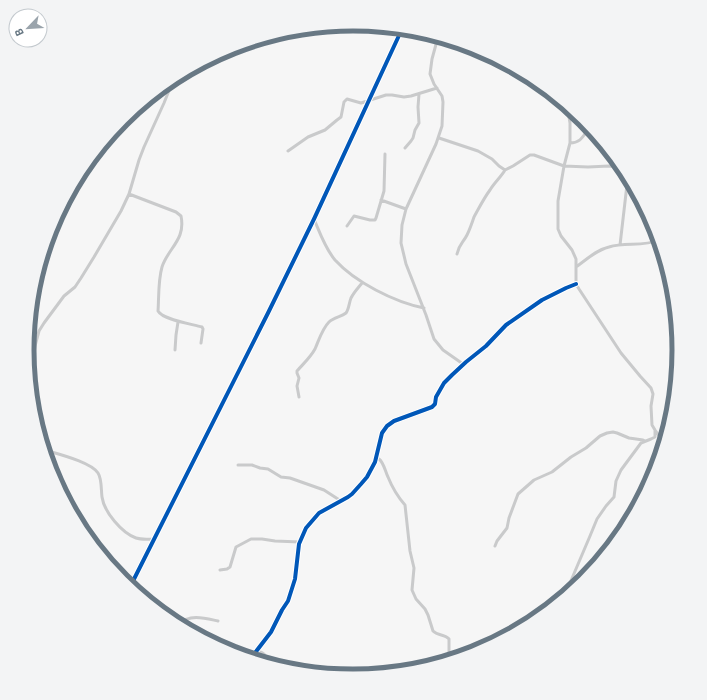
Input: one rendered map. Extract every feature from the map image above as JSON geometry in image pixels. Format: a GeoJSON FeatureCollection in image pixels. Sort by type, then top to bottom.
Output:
{"type":"FeatureCollection","features":[{"type":"Feature","properties":{"kind":"street"},"geometry":{"type":"LineString","coordinates":[[133,581],[249,352],[314,219],[399,35]]}},
{"type":"Feature","properties":{"kind":"street"},"geometry":{"type":"LineString","coordinates":[[437,42],[430,69],[436,88],[442,96],[442,126],[406,209],[402,225],[401,243],[406,264],[424,308],[432,333],[439,346],[463,364]]}},
{"type":"Feature","properties":{"kind":"street"},"geometry":{"type":"LineString","coordinates":[[288,151],[308,137],[325,130],[337,120],[341,116],[344,102],[347,99],[361,103],[386,95],[404,97],[436,88]]}},
{"type":"Feature","properties":{"kind":"street"},"geometry":{"type":"LineString","coordinates":[[34,354],[39,331],[64,296],[75,287],[121,211],[129,194],[144,146],[169,90]]}},
{"type":"Feature","properties":{"kind":"street"},"geometry":{"type":"LineString","coordinates":[[404,148],[413,138],[419,123],[419,94]]}},
{"type":"Feature","properties":{"kind":"street"},"geometry":{"type":"LineString","coordinates":[[569,114],[570,143],[564,166],[558,201],[558,229],[560,236],[574,253],[576,259],[576,284],[578,289],[621,353],[651,388],[653,394],[651,406],[652,425],[661,438]]}},
{"type":"Feature","properties":{"kind":"street"},"geometry":{"type":"LineString","coordinates":[[570,143],[578,142],[586,132]]}},
{"type":"Feature","properties":{"kind":"street"},"geometry":{"type":"LineString","coordinates":[[438,138],[478,151],[492,159],[505,170]]}},
{"type":"Feature","properties":{"kind":"street"},"geometry":{"type":"LineString","coordinates":[[347,226],[354,216],[375,220],[384,191],[385,154]]}},
{"type":"Feature","properties":{"kind":"street"},"geometry":{"type":"LineString","coordinates":[[457,254],[460,244],[467,234],[484,198],[492,186],[505,170],[530,154],[564,166],[614,166]]}},
{"type":"Feature","properties":{"kind":"street"},"geometry":{"type":"LineString","coordinates":[[620,245],[627,186]]}},
{"type":"Feature","properties":{"kind":"street"},"geometry":{"type":"LineString","coordinates":[[129,194],[176,212],[181,216],[182,224],[178,240],[166,258],[161,269],[158,311],[160,314],[178,322],[202,327],[201,343]]}},
{"type":"Feature","properties":{"kind":"street"},"geometry":{"type":"LineString","coordinates":[[381,200],[406,209]]}},
{"type":"Feature","properties":{"kind":"street"},"geometry":{"type":"LineString","coordinates":[[314,219],[322,238],[334,259],[349,273],[362,283],[399,301],[424,308]]}},
{"type":"Feature","properties":{"kind":"street"},"geometry":{"type":"LineString","coordinates":[[576,267],[595,253],[609,247],[654,241]]}},
{"type":"Feature","properties":{"kind":"street"},"geometry":{"type":"LineString","coordinates":[[299,398],[297,386],[299,378],[296,373],[297,371],[314,350],[328,323],[347,311],[352,297],[362,283]]}},
{"type":"Feature","properties":{"kind":"street"},"geometry":{"type":"LineString","coordinates":[[265,656],[256,651],[271,632],[291,595],[295,579],[300,542],[306,528],[319,513],[352,494],[361,484],[369,473],[376,459],[381,436],[385,428],[390,423],[432,407],[435,404],[436,397],[444,383],[463,364],[486,346],[506,325],[542,300],[576,284]]}},
{"type":"Feature","properties":{"kind":"street"},"geometry":{"type":"LineString","coordinates":[[175,350],[178,322]]}},
{"type":"Feature","properties":{"kind":"street"},"geometry":{"type":"LineString","coordinates":[[569,585],[597,519],[614,497],[618,475],[641,443],[655,437],[655,430]]}},
{"type":"Feature","properties":{"kind":"street"},"geometry":{"type":"LineString","coordinates":[[495,546],[507,528],[518,494],[534,480],[556,469],[571,457],[586,448],[600,436],[607,433],[617,432],[629,438],[645,441]]}},
{"type":"Feature","properties":{"kind":"street"},"geometry":{"type":"LineString","coordinates":[[51,452],[84,464],[98,473],[103,503],[118,526],[127,533],[138,538],[155,538]]}},
{"type":"Feature","properties":{"kind":"street"},"geometry":{"type":"LineString","coordinates":[[376,459],[381,460],[393,488],[405,505],[410,551],[414,568],[412,588],[413,594],[425,609],[433,631],[436,634],[448,637],[450,654]]}},
{"type":"Feature","properties":{"kind":"street"},"geometry":{"type":"LineString","coordinates":[[238,465],[252,465],[268,470],[281,477],[290,478],[324,490],[341,501]]}},
{"type":"Feature","properties":{"kind":"street"},"geometry":{"type":"LineString","coordinates":[[220,570],[230,567],[236,547],[250,539],[300,542]]}},
{"type":"Feature","properties":{"kind":"street"},"geometry":{"type":"LineString","coordinates":[[185,621],[191,618],[204,618],[218,621]]}},
{"type":"Feature","properties":{"kind":"cycle path"},"geometry":{"type":"LineString","coordinates":[[133,581],[314,219],[399,35]]}},
{"type":"Feature","properties":{"kind":"cycle path"},"geometry":{"type":"LineString","coordinates":[[255,653],[271,632],[288,601],[295,579],[299,544],[306,528],[319,513],[352,494],[367,477],[375,462],[382,433],[387,426],[394,421],[432,407],[435,404],[436,397],[444,383],[466,362],[486,346],[506,325],[542,300],[576,284]]}}]}
